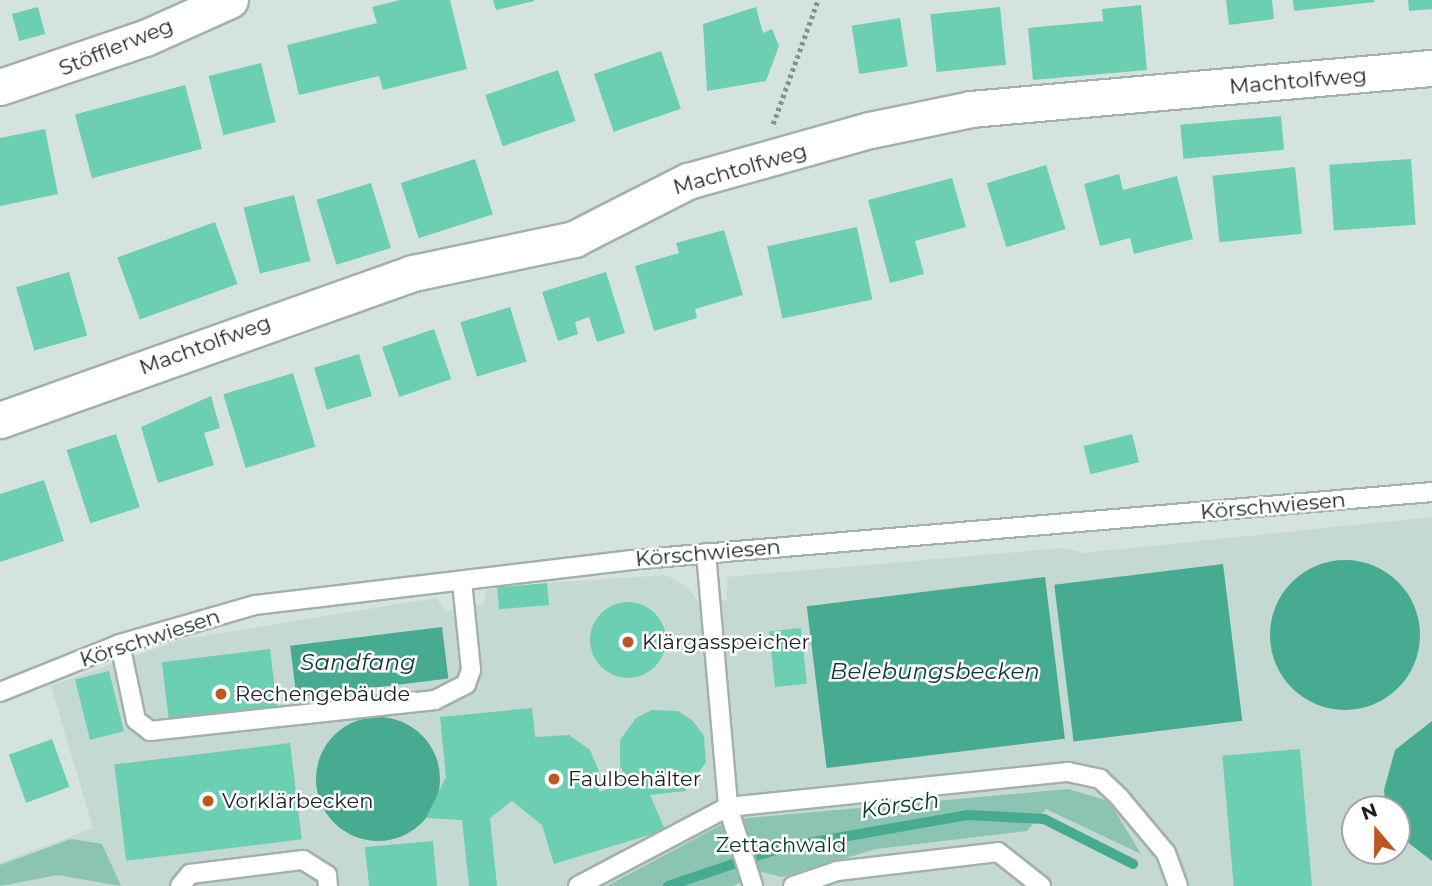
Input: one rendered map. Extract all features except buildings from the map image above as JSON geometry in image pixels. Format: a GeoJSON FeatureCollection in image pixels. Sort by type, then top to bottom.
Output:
{"type":"FeatureCollection","features":[{"type":"Feature","properties":{"kind":"street","name":"Stöfflerweg"},"geometry":{"type":"LineString","coordinates":[[0,87],[133,43],[230,0]]}},
{"type":"Feature","properties":{"kind":"street","name":"Machtolfweg"},"geometry":{"type":"LineString","coordinates":[[0,420],[413,273],[574,239],[688,181],[971,109],[1432,68]]}},
{"type":"Feature","properties":{"kind":"lane","name":"Körschwiesen"},"geometry":{"type":"LineString","coordinates":[[0,692],[120,644],[255,605],[706,553],[1432,492]]}},
{"type":"Feature","properties":{"kind":"lane"},"geometry":{"type":"LineString","coordinates":[[706,553],[728,807],[733,837],[750,881]]}},
{"type":"Feature","properties":{"kind":"lane"},"geometry":{"type":"LineString","coordinates":[[120,644],[136,720],[150,731],[435,700],[466,684],[471,670],[462,582]]}},
{"type":"Feature","properties":{"kind":"lane"},"geometry":{"type":"LineString","coordinates":[[578,886],[728,807],[1068,772],[1100,779],[1119,797],[1166,853],[1178,886]]}},
{"type":"Feature","properties":{"kind":"lane"},"geometry":{"type":"LineString","coordinates":[[793,886],[837,871],[998,852],[1041,886]]}},
{"type":"Feature","properties":{"kind":"lane"},"geometry":{"type":"LineString","coordinates":[[180,886],[190,874],[303,860],[327,875],[328,886]]}},
{"type":"Feature","properties":{"kind":"path"},"geometry":{"type":"LineString","coordinates":[[765,163],[818,0]]}},
{"type":"Feature","properties":{"kind":"shaded area"},"geometry":{"type":"Polygon","coordinates":[[[1432,517],[1432,886],[0,886],[0,863],[93,828],[51,686],[179,640],[436,598],[446,611],[483,605],[487,590],[547,583],[666,575],[686,586],[700,604],[727,600],[727,577],[1064,548],[1084,553],[1432,517]]]}},
{"type":"Feature","properties":{"kind":"green space","name":"Zettachwald"},"geometry":{"type":"Polygon","coordinates":[[[1068,789],[1109,801],[1141,854],[1046,809],[1027,831],[876,849],[782,877],[762,872],[733,886],[607,886],[719,826],[747,818],[1068,789]]]}},
{"type":"Feature","properties":{"kind":"green space"},"geometry":{"type":"Polygon","coordinates":[[[71,839],[102,844],[121,886],[58,875],[0,886],[0,865],[71,839]]]}},
{"type":"Feature","properties":{"kind":"water"},"geometry":{"type":"Polygon","coordinates":[[[1345,560],[1374,566],[1398,582],[1414,606],[1420,635],[1414,664],[1398,688],[1374,704],[1345,710],[1316,704],[1292,688],[1276,664],[1270,635],[1276,606],[1292,582],[1316,566],[1345,560]]]}},
{"type":"Feature","properties":{"kind":"water","name":"Belebungsbecken"},"geometry":{"type":"Polygon","coordinates":[[[1223,564],[1242,721],[1074,742],[1054,585],[1223,564]]]}},
{"type":"Feature","properties":{"kind":"water","name":"Belebungsbecken"},"geometry":{"type":"Polygon","coordinates":[[[1045,577],[1065,739],[827,768],[807,606],[1045,577]]]}},
{"type":"Feature","properties":{"kind":"water","name":"Sandfang"},"geometry":{"type":"Polygon","coordinates":[[[442,627],[448,679],[296,697],[290,646],[442,627]]]}},
{"type":"Feature","properties":{"kind":"water"},"geometry":{"type":"Polygon","coordinates":[[[378,717],[402,722],[422,735],[435,755],[440,779],[435,803],[422,823],[402,836],[378,841],[354,836],[334,823],[321,803],[316,779],[321,755],[334,735],[354,722],[378,717]]]}},
{"type":"Feature","properties":{"kind":"water"},"geometry":{"type":"Polygon","coordinates":[[[1432,721],[1432,861],[1411,845],[1411,795],[1385,795],[1395,750],[1432,721]]]}},
{"type":"Feature","properties":{"kind":"waterway","name":"Körsch"},"geometry":{"type":"LineString","coordinates":[[668,886],[780,848],[968,815],[1044,819],[1133,864]]}},
{"type":"Feature","properties":{"kind":"place","name":"Klärgasspeicher"},"geometry":{"type":"Point","coordinates":[628,642]}},
{"type":"Feature","properties":{"kind":"place","name":"Rechengebäude"},"geometry":{"type":"Point","coordinates":[221,694]}},
{"type":"Feature","properties":{"kind":"place","name":"Faulbehälter"},"geometry":{"type":"Point","coordinates":[554,779]}},
{"type":"Feature","properties":{"kind":"place","name":"Vorklärbecken"},"geometry":{"type":"Point","coordinates":[208,801]}}]}
